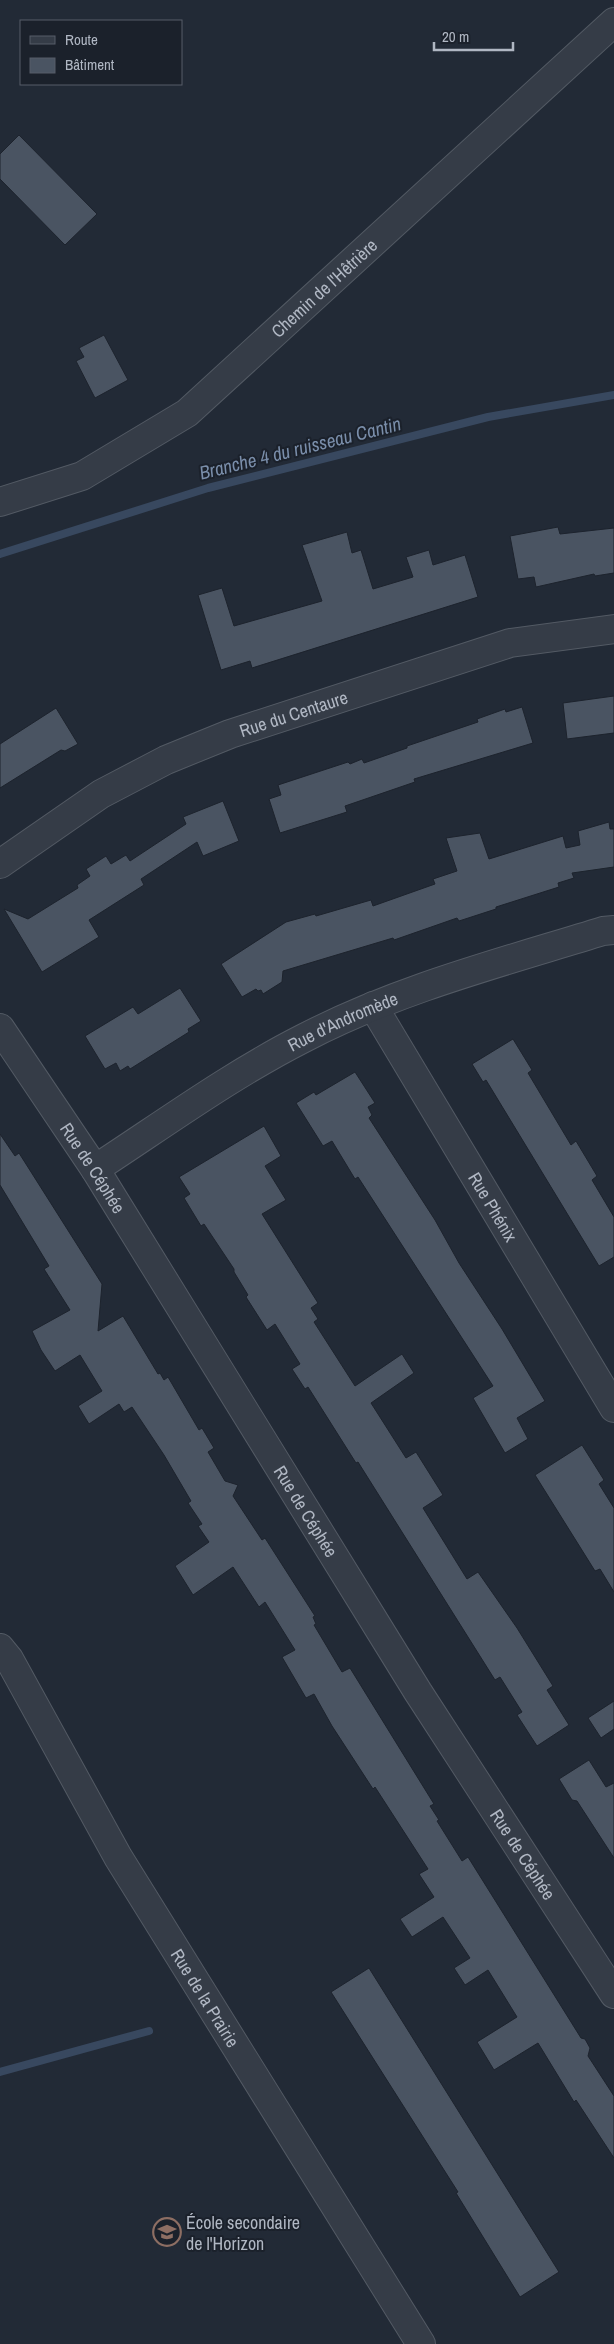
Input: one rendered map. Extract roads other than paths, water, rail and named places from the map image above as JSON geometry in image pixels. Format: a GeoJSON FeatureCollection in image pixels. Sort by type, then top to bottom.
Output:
{"type":"FeatureCollection","features":[{"type":"Feature","properties":{"kind":"street","name":"Chemin de l'Hêtrière"},"geometry":{"type":"LineString","coordinates":[[0,502],[82,476],[187,413],[614,22]]}},
{"type":"Feature","properties":{"kind":"street","name":"Rue du Centaure"},"geometry":{"type":"LineString","coordinates":[[0,864],[102,794],[166,760],[230,734],[510,643],[614,629]]}},
{"type":"Feature","properties":{"kind":"street","name":"Rue d'Andromède"},"geometry":{"type":"LineString","coordinates":[[95,1169],[246,1070],[304,1037],[373,1006],[468,973],[603,931],[614,930]]}},
{"type":"Feature","properties":{"kind":"street","name":"Rue Phénix"},"geometry":{"type":"LineString","coordinates":[[373,1006],[614,1408]]}},
{"type":"Feature","properties":{"kind":"street","name":"Rue de Céphée"},"geometry":{"type":"LineString","coordinates":[[0,1028],[95,1169],[418,1692],[614,1994]]}},
{"type":"Feature","properties":{"kind":"street","name":"Rue de la Prairie"},"geometry":{"type":"LineString","coordinates":[[0,1648],[9,1659],[118,1857],[421,2344]]}},
{"type":"Feature","properties":{"kind":"waterway","name":"Branche 4 du ruisseau Cantin"},"geometry":{"type":"LineString","coordinates":[[0,554],[208,488],[488,417],[614,395]]}},
{"type":"Feature","properties":{"kind":"waterway"},"geometry":{"type":"LineString","coordinates":[[0,2072],[149,2031]]}},
{"type":"Feature","properties":{"kind":"place","name":"École secondaire de l'Horizon"},"geometry":{"type":"Point","coordinates":[167,2232]}}]}
